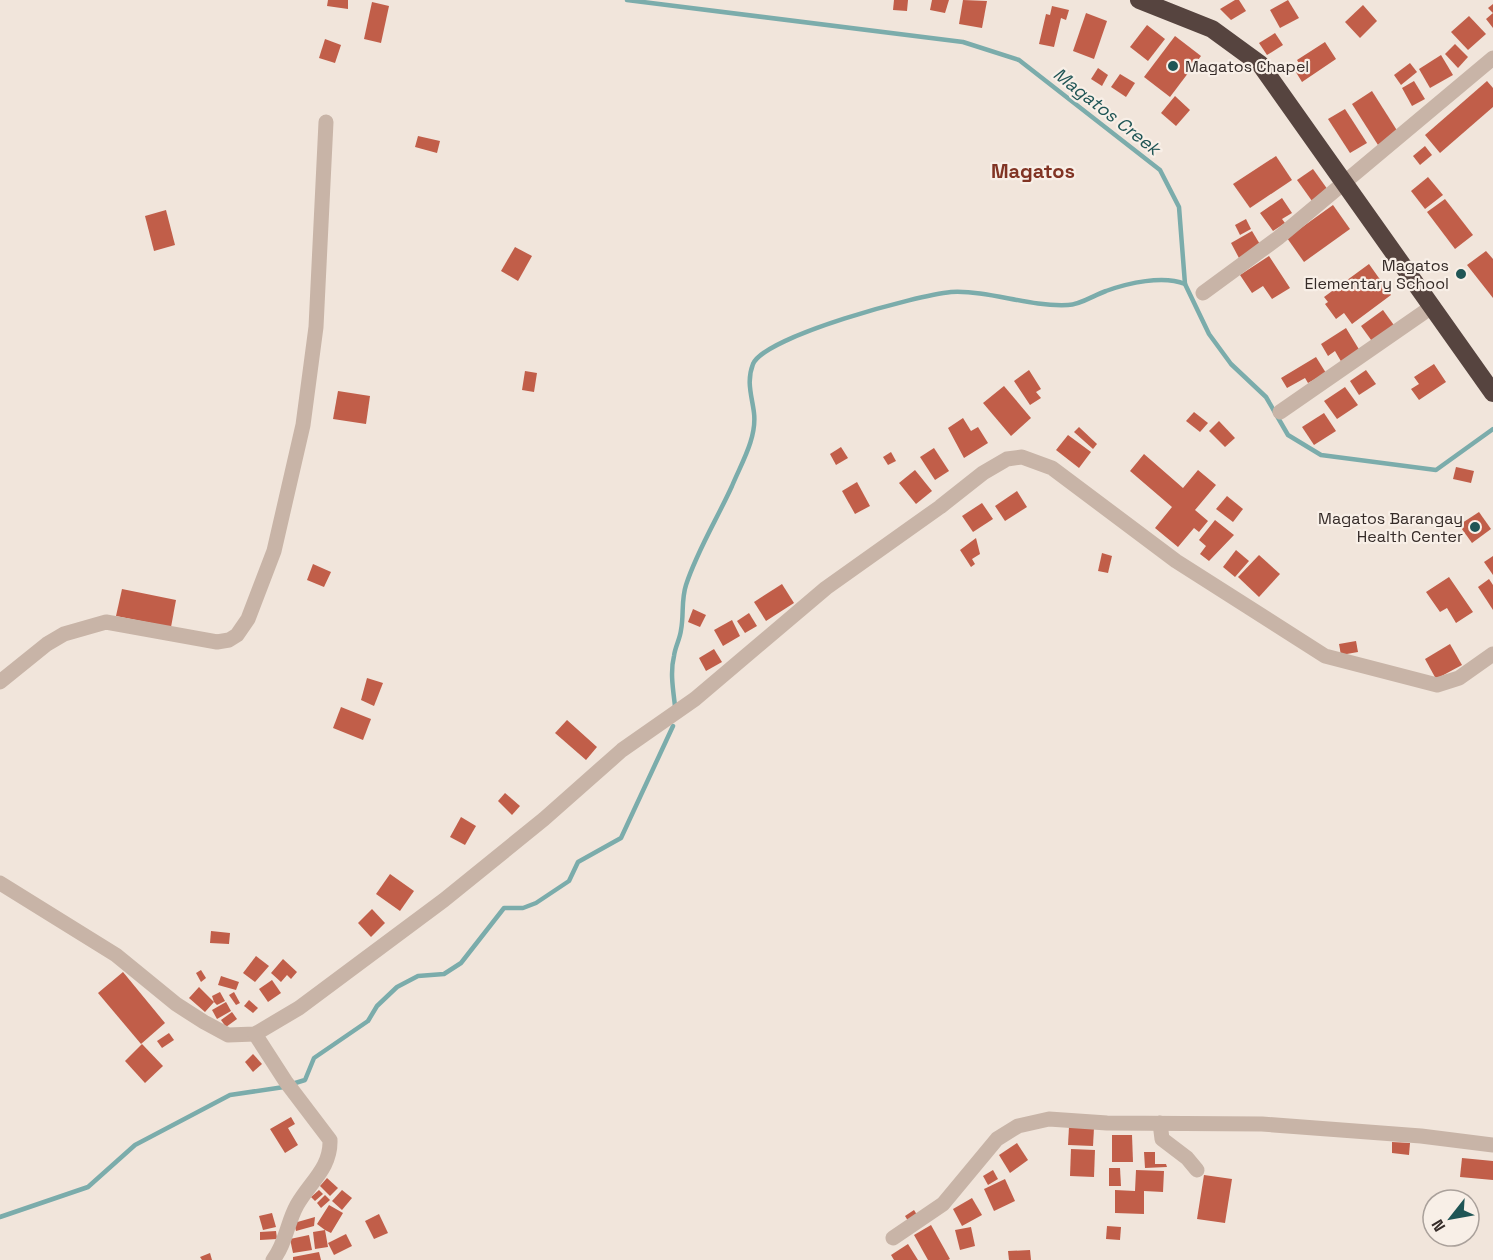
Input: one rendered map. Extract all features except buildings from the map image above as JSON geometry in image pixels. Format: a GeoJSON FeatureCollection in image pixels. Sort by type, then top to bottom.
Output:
{"type":"FeatureCollection","features":[{"type":"Feature","properties":{"kind":"highway"},"geometry":{"type":"LineString","coordinates":[[1139,0],[1212,29],[1260,64],[1493,393]]}},
{"type":"Feature","properties":{"kind":"street"},"geometry":{"type":"LineString","coordinates":[[1203,293],[1278,238],[1493,58]]}},
{"type":"Feature","properties":{"kind":"street"},"geometry":{"type":"LineString","coordinates":[[0,682],[55,639],[106,622],[217,642],[237,636],[248,619],[274,551],[303,425],[316,327],[326,122]]}},
{"type":"Feature","properties":{"kind":"street"},"geometry":{"type":"LineString","coordinates":[[1280,412],[1433,306]]}},
{"type":"Feature","properties":{"kind":"street"},"geometry":{"type":"LineString","coordinates":[[0,883],[116,955],[176,1004],[204,1022],[228,1035],[255,1035],[299,1008],[444,900],[544,819],[622,750],[695,699],[826,588],[921,522],[982,473],[1007,459],[1022,457],[1052,468],[1176,561],[1325,656],[1437,685],[1459,678],[1493,654]]}},
{"type":"Feature","properties":{"kind":"street"},"geometry":{"type":"LineString","coordinates":[[255,1035],[286,1082],[330,1140],[328,1159],[322,1172],[298,1203],[282,1247],[273,1260]]}},
{"type":"Feature","properties":{"kind":"street"},"geometry":{"type":"LineString","coordinates":[[893,1238],[943,1204],[990,1146],[1018,1126],[1049,1119],[1262,1125],[1421,1136],[1493,1145]]}},
{"type":"Feature","properties":{"kind":"street"},"geometry":{"type":"LineString","coordinates":[[1160,1123],[1162,1139],[1187,1158],[1197,1170]]}},
{"type":"Feature","properties":{"kind":"waterway","name":"Magatos Creek"},"geometry":{"type":"LineString","coordinates":[[627,0],[963,42],[1019,60],[1160,170],[1179,207],[1185,284],[1209,334],[1231,364],[1266,397],[1288,435],[1321,455],[1436,470],[1493,429]]}},
{"type":"Feature","properties":{"kind":"waterway"},"geometry":{"type":"LineString","coordinates":[[675,706],[672,668],[680,637],[684,591],[751,441],[754,413],[750,377],[753,364],[764,353],[784,341],[844,319],[951,292],[980,293],[1038,304],[1068,305],[1135,283],[1166,280],[1185,284]]}},
{"type":"Feature","properties":{"kind":"waterway"},"geometry":{"type":"LineString","coordinates":[[292,1084],[305,1080],[314,1058],[368,1021],[377,1006],[397,987],[418,976],[444,974],[461,963],[504,908],[523,908],[536,903],[569,881],[578,862],[621,838],[673,726]]}},
{"type":"Feature","properties":{"kind":"waterway"},"geometry":{"type":"LineString","coordinates":[[0,1217],[88,1187],[135,1145],[230,1095],[284,1087]]}},
{"type":"Feature","properties":{"kind":"place","name":"Magatos Chapel"},"geometry":{"type":"Point","coordinates":[1173,66]}},
{"type":"Feature","properties":{"kind":"place","name":"Magatos Elementary School"},"geometry":{"type":"Point","coordinates":[1461,274]}},
{"type":"Feature","properties":{"kind":"place","name":"Magatos Barangay Health Center"},"geometry":{"type":"Point","coordinates":[1475,527]}},
{"type":"Feature","properties":{"kind":"district","name":"Magatos"},"geometry":{"type":"Point","coordinates":[1033,171]}}]}
